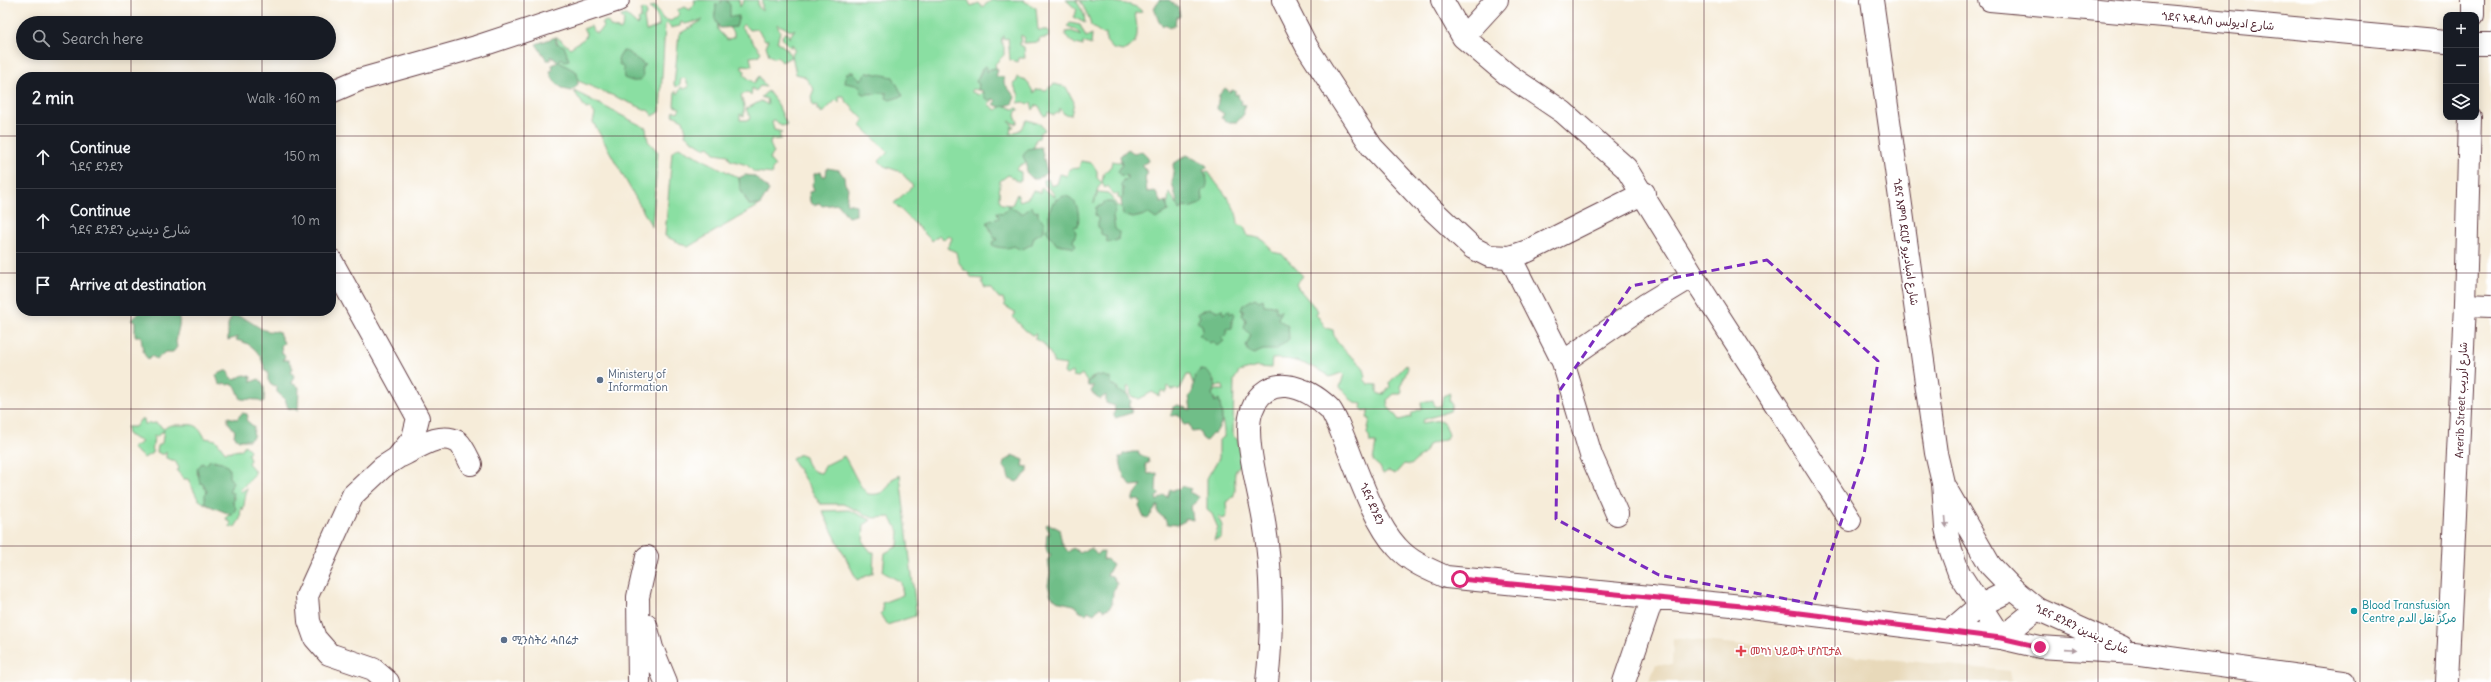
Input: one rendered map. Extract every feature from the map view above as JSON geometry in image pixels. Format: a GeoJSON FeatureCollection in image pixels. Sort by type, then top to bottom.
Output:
{"type":"FeatureCollection","features":[{"type":"Feature","properties":{"kind":"street"},"geometry":{"type":"LineString","coordinates":[[336,90],[359,80],[476,47],[618,0]]}},
{"type":"Feature","properties":{"kind":"street"},"geometry":{"type":"LineString","coordinates":[[1283,0],[1307,47],[1372,147],[1421,199],[1472,248],[1489,256],[1510,257],[1528,251],[1644,194]]}},
{"type":"Feature","properties":{"kind":"street"},"geometry":{"type":"LineString","coordinates":[[1442,0],[1463,38],[1508,75],[1563,112],[1598,141],[1626,168],[1644,194],[1693,276],[1850,520]]}},
{"type":"Feature","properties":{"kind":"street"},"geometry":{"type":"LineString","coordinates":[[1463,38],[1497,0]]}},
{"type":"Feature","properties":{"kind":"street","name":"ጎደና እምባ ደርሆ شارع امباديرو"},"geometry":{"type":"LineString","coordinates":[[1872,0],[1936,453],[1943,483],[1946,528],[1951,551],[1960,573],[1979,606]]}},
{"type":"Feature","properties":{"kind":"street","name":"ጎደና ኣዱሊስ شارع اديولس"},"geometry":{"type":"LineString","coordinates":[[1990,0],[2443,42]]}},
{"type":"Feature","properties":{"kind":"street"},"geometry":{"type":"LineString","coordinates":[[2472,12],[2473,0]]}},
{"type":"Feature","properties":{"kind":"street"},"geometry":{"type":"LineString","coordinates":[[2479,44],[2491,44]]}},
{"type":"Feature","properties":{"kind":"street","name":"Arerib Street شارع أرريب"},"geometry":{"type":"LineString","coordinates":[[2447,682],[2465,305],[2470,120]]}},
{"type":"Feature","properties":{"kind":"street"},"geometry":{"type":"LineString","coordinates":[[1510,257],[1563,362],[1591,455],[1617,514]]}},
{"type":"Feature","properties":{"kind":"street"},"geometry":{"type":"LineString","coordinates":[[336,269],[418,418],[413,438],[397,458]]}},
{"type":"Feature","properties":{"kind":"street"},"geometry":{"type":"LineString","coordinates":[[1563,362],[1645,305],[1693,276]]}},
{"type":"Feature","properties":{"kind":"street"},"geometry":{"type":"LineString","coordinates":[[2465,305],[2491,306]]}},
{"type":"Feature","properties":{"kind":"street","name":"ጎደና ደንደን"},"geometry":{"type":"LineString","coordinates":[[1267,682],[1271,616],[1264,522],[1254,473],[1250,432],[1252,410],[1261,395],[1271,386],[1283,385],[1299,389],[1330,409],[1338,424],[1379,523],[1397,547],[1417,564],[1446,577],[1653,597],[2001,638]]}},
{"type":"Feature","properties":{"kind":"street"},"geometry":{"type":"LineString","coordinates":[[388,682],[373,670],[329,654],[315,638],[309,621],[307,596],[352,495],[383,467],[434,439],[446,438],[458,443],[471,464]]}},
{"type":"Feature","properties":{"kind":"street","name":"ጎደና እምባ ደርሆ شارع امباديرو"},"geometry":{"type":"LineString","coordinates":[[1943,483],[1990,565]]}},
{"type":"Feature","properties":{"kind":"street"},"geometry":{"type":"LineString","coordinates":[[639,682],[638,597],[647,557]]}},
{"type":"Feature","properties":{"kind":"street","name":"ጎደና ደንደን شارع ديندين"},"geometry":{"type":"LineString","coordinates":[[1990,565],[2036,609],[2134,653]]}},
{"type":"Feature","properties":{"kind":"street"},"geometry":{"type":"LineString","coordinates":[[1950,631],[1979,606],[2013,588]]}},
{"type":"Feature","properties":{"kind":"street"},"geometry":{"type":"LineString","coordinates":[[638,597],[652,648],[666,682]]}},
{"type":"Feature","properties":{"kind":"street"},"geometry":{"type":"LineString","coordinates":[[1624,682],[1653,597]]}},
{"type":"Feature","properties":{"kind":"street"},"geometry":{"type":"LineString","coordinates":[[1979,606],[2001,638],[2036,609]]}},
{"type":"Feature","properties":{"kind":"street","name":"ጎደና ደንደን شارع ديندين"},"geometry":{"type":"LineString","coordinates":[[2001,638],[2040,647],[2134,653],[2337,682]]}},
{"type":"Feature","properties":{"kind":"highlighted area"},"geometry":{"type":"Polygon","coordinates":[[[1767,260],[1878,361],[1864,455],[1813,604],[1659,575],[1556,519],[1558,393],[1631,286],[1767,260]]]}},
{"type":"Feature","properties":{"kind":"shaded area","name":"መካነ ህይወት ሆስፒታል"},"geometry":{"type":"Polygon","coordinates":[[[1673,638],[2010,671],[2012,682],[1649,682],[1656,664],[1672,665],[1673,638]]]}},
{"type":"Feature","properties":{"kind":"green space"},"geometry":{"type":"Polygon","coordinates":[[[694,0],[722,0],[721,3],[716,4],[718,30],[727,40],[734,37],[734,33],[729,28],[736,27],[739,16],[730,18],[726,0],[739,0],[740,7],[744,0],[758,0],[758,6],[762,11],[762,0],[968,0],[971,6],[979,3],[982,7],[992,0],[1025,0],[1024,1],[1036,8],[1038,30],[1048,30],[1049,37],[1039,39],[1039,42],[1024,43],[1023,41],[1025,38],[1021,35],[1020,45],[1024,47],[1025,58],[1019,58],[1018,62],[1010,60],[1008,38],[1003,39],[1003,35],[1001,41],[1004,47],[1004,55],[995,64],[996,68],[990,69],[987,72],[982,69],[976,81],[979,84],[978,90],[972,89],[972,92],[979,95],[983,91],[984,95],[994,99],[988,104],[996,110],[1003,105],[1013,109],[1018,108],[1019,110],[1016,111],[1015,116],[1018,122],[1015,124],[1009,121],[1014,127],[1011,127],[1010,134],[1020,130],[1027,120],[1040,124],[1045,130],[1040,133],[1039,138],[1036,139],[1034,147],[1026,151],[1026,163],[1020,165],[1016,170],[1021,172],[1021,181],[1017,181],[1008,175],[1000,181],[999,199],[1002,204],[1012,205],[1017,194],[1020,201],[1028,198],[1033,191],[1041,193],[1040,190],[1042,188],[1055,197],[1053,192],[1045,185],[1044,180],[1048,179],[1051,186],[1057,184],[1060,174],[1067,176],[1069,169],[1079,168],[1081,161],[1092,163],[1097,171],[1097,178],[1102,183],[1098,188],[1094,203],[1098,192],[1108,193],[1118,207],[1122,207],[1138,217],[1145,214],[1168,211],[1166,201],[1168,202],[1169,192],[1178,206],[1185,206],[1203,200],[1202,192],[1207,176],[1204,172],[1208,171],[1231,202],[1237,216],[1238,224],[1244,227],[1248,236],[1263,240],[1268,244],[1272,252],[1282,254],[1303,276],[1296,284],[1298,288],[1318,311],[1316,314],[1326,328],[1333,330],[1336,341],[1362,366],[1366,377],[1364,379],[1368,384],[1377,385],[1377,393],[1383,395],[1390,387],[1389,383],[1406,365],[1408,368],[1400,387],[1402,390],[1401,394],[1394,394],[1387,400],[1388,406],[1399,420],[1411,417],[1412,413],[1422,408],[1421,402],[1433,400],[1435,407],[1441,406],[1443,396],[1450,393],[1449,401],[1452,405],[1450,411],[1423,420],[1422,423],[1440,420],[1445,424],[1449,435],[1447,438],[1428,445],[1424,453],[1411,465],[1404,464],[1395,474],[1388,471],[1383,474],[1380,467],[1373,461],[1376,443],[1370,443],[1369,436],[1367,434],[1370,419],[1367,418],[1369,410],[1364,411],[1361,408],[1362,404],[1354,403],[1340,387],[1344,374],[1341,373],[1330,377],[1317,369],[1287,359],[1272,359],[1271,368],[1257,367],[1239,372],[1234,380],[1233,436],[1238,440],[1241,461],[1235,473],[1235,490],[1233,497],[1226,502],[1227,514],[1225,518],[1218,518],[1222,525],[1221,538],[1214,540],[1218,528],[1212,514],[1207,510],[1207,478],[1219,458],[1219,440],[1224,437],[1224,428],[1219,400],[1216,402],[1212,394],[1215,390],[1224,390],[1223,386],[1216,386],[1213,379],[1199,374],[1196,376],[1194,386],[1190,375],[1187,375],[1180,389],[1172,390],[1168,386],[1167,392],[1165,393],[1162,390],[1159,396],[1152,392],[1139,399],[1131,396],[1130,387],[1127,387],[1128,395],[1124,395],[1120,393],[1116,386],[1093,377],[1087,382],[1082,374],[1078,377],[1073,376],[1072,372],[1066,375],[1064,373],[1066,365],[1053,363],[1053,358],[1044,344],[1035,339],[1036,334],[1032,335],[1025,330],[1012,316],[1015,315],[1015,312],[1005,306],[1003,298],[999,298],[991,288],[985,288],[982,283],[983,279],[972,278],[967,271],[964,270],[958,261],[956,252],[948,248],[952,238],[948,235],[944,240],[939,235],[932,241],[894,203],[913,186],[901,172],[884,166],[879,161],[888,152],[861,126],[864,120],[845,100],[844,96],[839,96],[839,103],[836,100],[821,114],[821,110],[817,110],[817,105],[813,106],[811,97],[814,89],[804,76],[796,74],[792,55],[795,50],[792,44],[791,48],[783,40],[782,36],[785,33],[788,33],[789,38],[795,29],[792,31],[777,24],[780,32],[777,42],[787,49],[791,57],[782,62],[778,57],[774,58],[769,55],[766,46],[769,40],[765,40],[757,29],[749,30],[744,24],[741,27],[761,52],[758,56],[750,57],[752,66],[742,65],[742,69],[745,71],[744,75],[754,83],[759,76],[766,87],[760,86],[756,91],[752,88],[751,96],[747,92],[741,96],[744,106],[744,116],[740,114],[740,120],[749,120],[750,117],[746,109],[761,101],[768,105],[767,99],[761,97],[768,91],[777,103],[787,125],[781,126],[775,120],[772,122],[774,130],[782,132],[779,134],[781,139],[771,140],[770,144],[774,153],[769,159],[775,166],[772,170],[773,174],[754,172],[747,165],[730,160],[728,155],[715,153],[709,146],[704,148],[685,135],[686,131],[683,120],[673,115],[674,111],[678,112],[680,108],[674,106],[675,92],[676,91],[678,94],[681,87],[684,89],[689,87],[685,78],[681,79],[680,84],[677,87],[674,85],[679,34],[703,20],[685,24],[681,22],[680,26],[671,28],[667,23],[665,25],[660,112],[653,116],[649,111],[576,80],[577,75],[559,62],[561,57],[556,37],[570,48],[585,38],[586,33],[583,29],[591,26],[593,31],[598,33],[603,26],[601,23],[607,21],[611,27],[621,30],[624,21],[621,16],[626,15],[637,25],[639,23],[638,20],[641,18],[641,10],[644,9],[647,13],[644,18],[646,31],[659,26],[657,16],[654,11],[649,8],[655,6],[663,19],[671,21],[680,14],[677,10],[685,7],[690,10],[695,3],[694,0]]]}},
{"type":"Feature","properties":{"kind":"green space"},"geometry":{"type":"Polygon","coordinates":[[[722,0],[726,0],[730,5],[730,17],[739,16],[736,27],[720,28],[716,21],[716,4],[721,3],[722,0]]]}},
{"type":"Feature","properties":{"kind":"green space"},"geometry":{"type":"Polygon","coordinates":[[[1066,0],[1076,0],[1084,14],[1085,23],[1073,17],[1077,10],[1066,0]]]}},
{"type":"Feature","properties":{"kind":"green space"},"geometry":{"type":"Polygon","coordinates":[[[1080,0],[1121,3],[1138,8],[1142,12],[1135,13],[1137,35],[1133,44],[1123,51],[1113,49],[1106,41],[1106,33],[1103,34],[1091,26],[1089,18],[1080,0]]]}},
{"type":"Feature","properties":{"kind":"green space"},"geometry":{"type":"Polygon","coordinates":[[[1159,0],[1169,0],[1178,7],[1180,16],[1176,17],[1175,25],[1170,28],[1165,24],[1163,26],[1159,22],[1154,8],[1159,0]]]}},
{"type":"Feature","properties":{"kind":"green space"},"geometry":{"type":"Polygon","coordinates":[[[1070,23],[1080,25],[1086,37],[1092,34],[1091,45],[1083,42],[1083,46],[1075,44],[1065,35],[1066,32],[1071,31],[1081,35],[1075,29],[1067,26],[1070,23]]]}},
{"type":"Feature","properties":{"kind":"green space"},"geometry":{"type":"Polygon","coordinates":[[[556,37],[556,43],[564,46],[569,60],[565,61],[561,58],[559,62],[577,72],[578,84],[572,91],[564,89],[552,78],[550,71],[553,70],[552,65],[558,62],[551,56],[551,60],[547,60],[536,44],[556,37]]]}},
{"type":"Feature","properties":{"kind":"green space"},"geometry":{"type":"Polygon","coordinates":[[[623,51],[626,51],[645,65],[642,67],[643,77],[638,81],[624,78],[623,67],[619,64],[618,59],[623,51]]]}},
{"type":"Feature","properties":{"kind":"green space"},"geometry":{"type":"Polygon","coordinates":[[[984,66],[987,67],[987,72],[990,69],[996,68],[998,70],[996,76],[1004,78],[1004,83],[1015,97],[1012,104],[1000,107],[993,104],[996,101],[994,99],[989,100],[985,98],[983,91],[978,90],[979,84],[976,82],[984,66]]]}},
{"type":"Feature","properties":{"kind":"green space"},"geometry":{"type":"Polygon","coordinates":[[[853,72],[861,80],[867,72],[893,77],[903,96],[890,100],[886,98],[887,93],[864,94],[861,92],[860,86],[845,83],[846,74],[853,72]]]}},
{"type":"Feature","properties":{"kind":"green space"},"geometry":{"type":"Polygon","coordinates":[[[1017,77],[1026,80],[1034,93],[1037,89],[1046,90],[1054,84],[1066,87],[1074,102],[1071,115],[1064,114],[1060,108],[1059,112],[1054,115],[1048,112],[1047,115],[1044,116],[1039,106],[1036,105],[1033,110],[1031,102],[1028,105],[1023,102],[1018,103],[1019,95],[1013,84],[1017,81],[1017,77]]]}},
{"type":"Feature","properties":{"kind":"green space"},"geometry":{"type":"Polygon","coordinates":[[[1225,88],[1230,92],[1232,90],[1235,91],[1235,95],[1238,94],[1239,99],[1242,101],[1241,104],[1246,105],[1243,108],[1244,114],[1237,122],[1225,122],[1224,119],[1221,118],[1224,114],[1217,109],[1219,95],[1225,88]]]}},
{"type":"Feature","properties":{"kind":"green space"},"geometry":{"type":"Polygon","coordinates":[[[574,91],[646,128],[648,141],[658,152],[652,227],[593,122],[595,114],[590,108],[586,109],[574,91]]]}},
{"type":"Feature","properties":{"kind":"green space"},"geometry":{"type":"Polygon","coordinates":[[[679,147],[739,178],[740,188],[746,200],[760,205],[688,247],[665,236],[672,152],[679,147]]]}},
{"type":"Feature","properties":{"kind":"green space"},"geometry":{"type":"Polygon","coordinates":[[[1041,147],[1047,172],[1038,179],[1033,179],[1026,172],[1027,165],[1023,156],[1027,149],[1041,147]]]}},
{"type":"Feature","properties":{"kind":"green space"},"geometry":{"type":"Polygon","coordinates":[[[1128,149],[1135,154],[1142,151],[1148,157],[1148,161],[1142,165],[1148,173],[1145,177],[1147,192],[1155,191],[1161,203],[1166,201],[1168,211],[1156,219],[1149,214],[1133,218],[1123,215],[1121,199],[1123,197],[1123,188],[1121,186],[1123,180],[1127,180],[1127,176],[1120,175],[1118,171],[1122,165],[1120,156],[1128,149]]]}},
{"type":"Feature","properties":{"kind":"green space"},"geometry":{"type":"Polygon","coordinates":[[[1187,155],[1206,165],[1207,168],[1203,169],[1207,184],[1202,192],[1203,200],[1200,204],[1189,208],[1185,206],[1179,210],[1172,182],[1174,174],[1173,164],[1187,155]]]}},
{"type":"Feature","properties":{"kind":"green space"},"geometry":{"type":"Polygon","coordinates":[[[1112,161],[1122,161],[1127,180],[1123,180],[1123,197],[1121,199],[1118,198],[1118,194],[1113,194],[1108,186],[1105,188],[1102,183],[1103,175],[1111,166],[1112,161]]]}},
{"type":"Feature","properties":{"kind":"green space"},"geometry":{"type":"Polygon","coordinates":[[[827,168],[839,170],[844,177],[845,184],[848,188],[846,203],[856,205],[856,215],[848,217],[838,204],[822,206],[819,203],[814,205],[810,202],[809,192],[814,191],[812,184],[814,181],[814,174],[821,172],[822,176],[826,176],[827,168]]]}},
{"type":"Feature","properties":{"kind":"green space"},"geometry":{"type":"Polygon","coordinates":[[[745,175],[754,176],[769,190],[760,205],[749,205],[740,188],[739,178],[745,175]]]}},
{"type":"Feature","properties":{"kind":"green space"},"geometry":{"type":"Polygon","coordinates":[[[1064,196],[1069,197],[1075,203],[1079,217],[1078,226],[1074,227],[1076,233],[1073,241],[1076,245],[1073,248],[1066,245],[1057,245],[1046,230],[1049,226],[1049,211],[1053,203],[1056,203],[1055,200],[1064,196]]]}},
{"type":"Feature","properties":{"kind":"green space"},"geometry":{"type":"Polygon","coordinates":[[[1104,202],[1112,202],[1116,208],[1113,217],[1115,229],[1119,232],[1118,240],[1107,243],[1106,236],[1101,234],[1101,229],[1098,227],[1098,218],[1095,215],[1096,207],[1103,205],[1104,202]]]}},
{"type":"Feature","properties":{"kind":"green space"},"geometry":{"type":"Polygon","coordinates":[[[1008,205],[1020,213],[1024,213],[1031,206],[1035,212],[1038,211],[1038,216],[1044,222],[1044,231],[1034,237],[1032,244],[1021,250],[1014,246],[1004,248],[993,246],[992,242],[998,239],[994,238],[987,222],[999,218],[997,212],[1002,213],[1007,210],[1008,205]]]}},
{"type":"Feature","properties":{"kind":"green space"},"geometry":{"type":"Polygon","coordinates":[[[1255,298],[1259,301],[1263,299],[1264,305],[1276,306],[1276,312],[1281,310],[1278,319],[1288,326],[1289,339],[1276,350],[1263,350],[1254,354],[1249,352],[1246,346],[1251,335],[1244,328],[1246,320],[1242,315],[1244,311],[1241,310],[1243,305],[1255,298]]]}},
{"type":"Feature","properties":{"kind":"green space"},"geometry":{"type":"Polygon","coordinates":[[[1212,308],[1217,311],[1222,309],[1223,314],[1229,310],[1230,314],[1233,312],[1235,314],[1232,320],[1232,328],[1227,329],[1227,334],[1221,338],[1224,341],[1218,346],[1213,341],[1210,343],[1199,335],[1203,331],[1202,325],[1197,322],[1200,317],[1198,313],[1212,308]]]}},
{"type":"Feature","properties":{"kind":"green space"},"geometry":{"type":"Polygon","coordinates":[[[135,316],[178,316],[179,326],[176,338],[177,347],[173,352],[165,352],[157,359],[151,356],[148,359],[143,349],[141,336],[135,336],[135,322],[131,320],[135,316]]]}},
{"type":"Feature","properties":{"kind":"green space"},"geometry":{"type":"Polygon","coordinates":[[[232,316],[244,318],[265,330],[278,331],[284,343],[281,346],[282,353],[285,356],[283,360],[288,360],[293,368],[291,372],[294,376],[291,383],[299,387],[298,410],[288,408],[285,399],[277,392],[277,386],[271,385],[268,380],[268,372],[265,371],[262,359],[256,350],[242,341],[236,340],[238,337],[228,340],[228,324],[232,316]]]}},
{"type":"Feature","properties":{"kind":"green space"},"geometry":{"type":"Polygon","coordinates":[[[1200,370],[1207,371],[1209,373],[1216,386],[1212,394],[1215,402],[1219,399],[1222,416],[1221,424],[1215,434],[1212,434],[1206,441],[1202,438],[1199,431],[1192,432],[1189,424],[1184,425],[1179,415],[1171,416],[1173,407],[1178,405],[1191,410],[1189,396],[1192,394],[1195,376],[1200,370]]]}},
{"type":"Feature","properties":{"kind":"green space"},"geometry":{"type":"Polygon","coordinates":[[[228,371],[230,377],[235,380],[244,375],[251,377],[251,382],[259,379],[264,386],[264,401],[262,403],[259,400],[241,399],[236,387],[231,384],[219,384],[216,375],[228,371]]]}},
{"type":"Feature","properties":{"kind":"green space"},"geometry":{"type":"Polygon","coordinates":[[[1096,376],[1104,376],[1111,379],[1111,384],[1116,386],[1118,391],[1128,395],[1131,401],[1129,407],[1132,408],[1131,413],[1115,418],[1115,406],[1106,403],[1106,395],[1100,399],[1091,392],[1094,386],[1088,386],[1087,382],[1096,376]]]}},
{"type":"Feature","properties":{"kind":"green space"},"geometry":{"type":"Polygon","coordinates":[[[242,413],[247,414],[248,417],[246,420],[254,427],[253,437],[249,440],[239,440],[234,436],[235,431],[228,422],[228,417],[237,419],[242,413]]]}},
{"type":"Feature","properties":{"kind":"green space"},"geometry":{"type":"Polygon","coordinates":[[[141,419],[144,419],[145,424],[156,423],[164,429],[171,425],[195,426],[200,429],[205,438],[216,440],[225,452],[241,450],[245,445],[250,450],[248,454],[250,460],[248,463],[254,470],[254,475],[240,490],[241,492],[247,488],[243,510],[241,507],[240,519],[235,527],[230,527],[231,523],[226,519],[228,515],[232,515],[234,496],[229,492],[227,466],[214,460],[199,468],[197,473],[207,492],[205,504],[198,499],[188,479],[184,479],[177,471],[179,468],[175,461],[166,458],[166,452],[163,455],[157,452],[158,446],[162,443],[164,430],[156,437],[154,436],[152,453],[144,458],[132,448],[142,442],[128,435],[127,427],[135,427],[141,419]]]}},
{"type":"Feature","properties":{"kind":"green space"},"geometry":{"type":"Polygon","coordinates":[[[1139,452],[1139,454],[1148,458],[1149,463],[1145,464],[1148,474],[1157,473],[1156,491],[1160,494],[1156,497],[1157,501],[1164,495],[1167,497],[1170,489],[1173,491],[1182,486],[1191,489],[1189,492],[1199,497],[1198,500],[1191,506],[1193,520],[1185,518],[1185,521],[1177,525],[1167,524],[1165,519],[1158,513],[1158,505],[1150,516],[1147,518],[1143,516],[1139,506],[1141,502],[1138,500],[1133,501],[1133,497],[1142,485],[1131,486],[1124,477],[1119,457],[1122,457],[1123,454],[1139,452]]]}},
{"type":"Feature","properties":{"kind":"green space"},"geometry":{"type":"Polygon","coordinates":[[[800,454],[805,456],[808,465],[812,470],[818,473],[821,473],[826,465],[844,456],[858,482],[868,494],[880,493],[886,489],[892,479],[900,475],[916,610],[915,616],[887,625],[880,614],[883,611],[882,603],[903,595],[901,582],[883,572],[885,553],[898,546],[899,531],[890,517],[873,518],[843,504],[820,504],[792,459],[800,454]]]}},
{"type":"Feature","properties":{"kind":"green space"},"geometry":{"type":"Polygon","coordinates":[[[1012,455],[1024,460],[1023,466],[1028,467],[1028,472],[1017,482],[1009,479],[1007,470],[1003,467],[1004,461],[1011,458],[1012,455]]]}},
{"type":"Feature","properties":{"kind":"green space"},"geometry":{"type":"Polygon","coordinates":[[[210,460],[222,462],[229,468],[229,477],[233,482],[229,492],[233,493],[233,504],[236,508],[232,515],[205,504],[205,494],[207,492],[203,484],[200,483],[197,469],[202,463],[206,465],[210,460]]]}},
{"type":"Feature","properties":{"kind":"green space"},"geometry":{"type":"Polygon","coordinates":[[[849,510],[871,520],[864,525],[863,542],[871,552],[874,552],[873,573],[857,580],[822,511],[849,510]]]}},
{"type":"Feature","properties":{"kind":"green space"},"geometry":{"type":"Polygon","coordinates":[[[1049,524],[1059,529],[1062,543],[1068,552],[1073,548],[1080,553],[1091,548],[1097,555],[1101,551],[1104,552],[1103,560],[1106,559],[1113,564],[1107,575],[1112,576],[1117,584],[1113,592],[1112,604],[1109,608],[1103,610],[1100,607],[1094,614],[1088,611],[1086,614],[1080,612],[1074,605],[1060,602],[1051,596],[1048,585],[1050,573],[1048,559],[1051,554],[1048,554],[1046,547],[1047,534],[1050,534],[1046,525],[1049,524]]]}},
{"type":"Feature","properties":{"kind":"place","name":"Ministery of Information"},"geometry":{"type":"Point","coordinates":[600,380]}},
{"type":"Feature","properties":{"kind":"place","name":"Blood Transfusion Centre مركز نقل الدم"},"geometry":{"type":"Point","coordinates":[2354,611]}},
{"type":"Feature","properties":{"kind":"place","name":"ሚንስትሪ ሓበሬታ"},"geometry":{"type":"Point","coordinates":[504,640]}},
{"type":"Feature","properties":{"kind":"place","name":"መካነ ህይወት ሆስፒታል"},"geometry":{"type":"Point","coordinates":[1741,651]}},
{"type":"Feature","properties":{"kind":"route"},"geometry":{"type":"LineString","coordinates":[[1460,579],[1742,606],[2001,638],[2040,647]]}}]}
